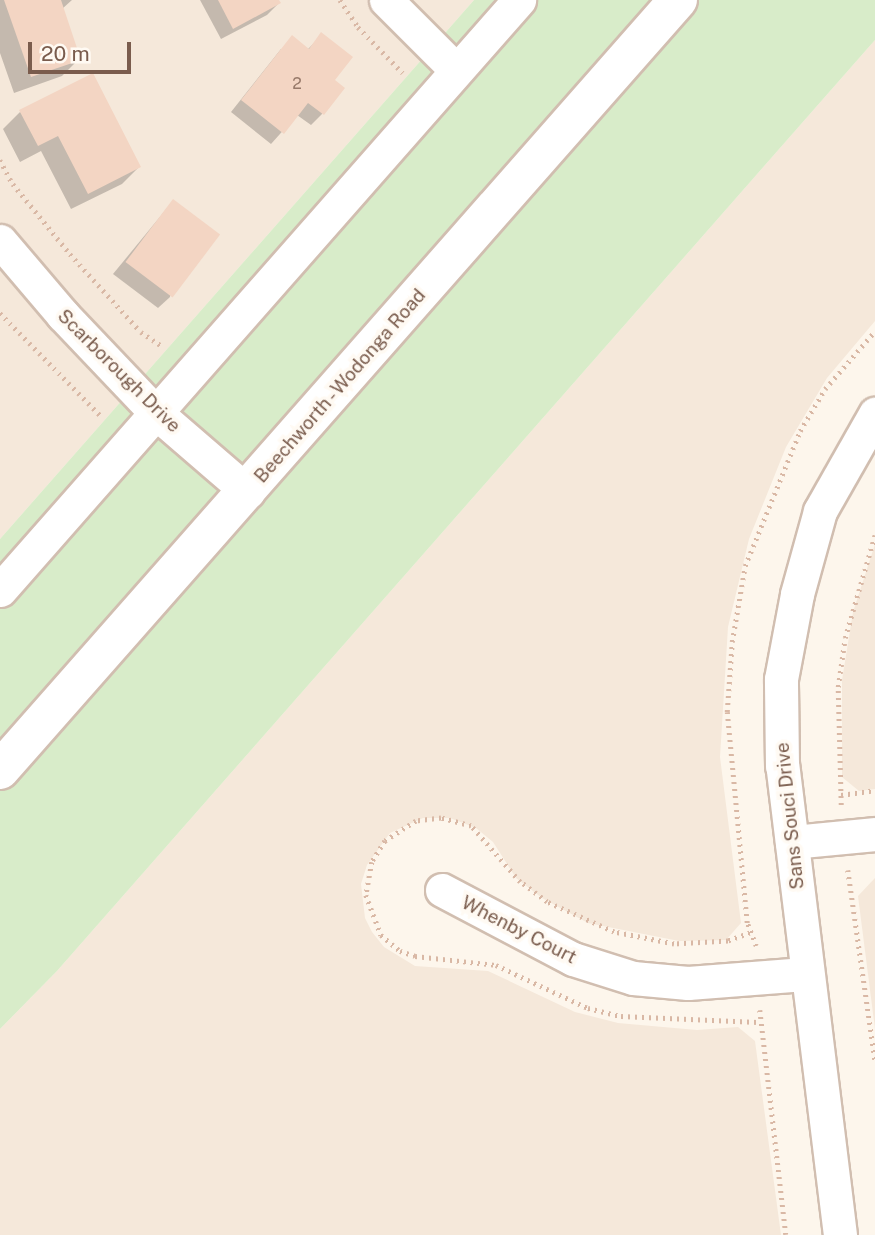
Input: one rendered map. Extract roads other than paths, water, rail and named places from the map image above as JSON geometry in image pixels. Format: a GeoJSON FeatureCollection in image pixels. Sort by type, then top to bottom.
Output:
{"type":"FeatureCollection","features":[{"type":"Feature","properties":{"kind":"main road","name":"Beechworth - Wodonga Road"},"geometry":{"type":"LineString","coordinates":[[0,770],[248,492],[678,0]]}},
{"type":"Feature","properties":{"kind":"street"},"geometry":{"type":"LineString","coordinates":[[386,0],[456,70]]}},
{"type":"Feature","properties":{"kind":"street"},"geometry":{"type":"LineString","coordinates":[[0,590],[154,411],[519,0]]}},
{"type":"Feature","properties":{"kind":"street","name":"Scarborough Drive"},"geometry":{"type":"LineString","coordinates":[[0,241],[62,315],[154,411],[248,492]]}},
{"type":"Feature","properties":{"kind":"street","name":"Sans Souci Drive"},"geometry":{"type":"LineString","coordinates":[[839,1235],[805,974],[782,766],[781,679],[796,594],[820,510],[875,414]]}},
{"type":"Feature","properties":{"kind":"street"},"geometry":{"type":"LineString","coordinates":[[792,842],[860,836]]}},
{"type":"Feature","properties":{"kind":"street","name":"Whenby Court"},"geometry":{"type":"LineString","coordinates":[[442,890],[573,960],[633,978],[688,983],[805,974]]}}]}
